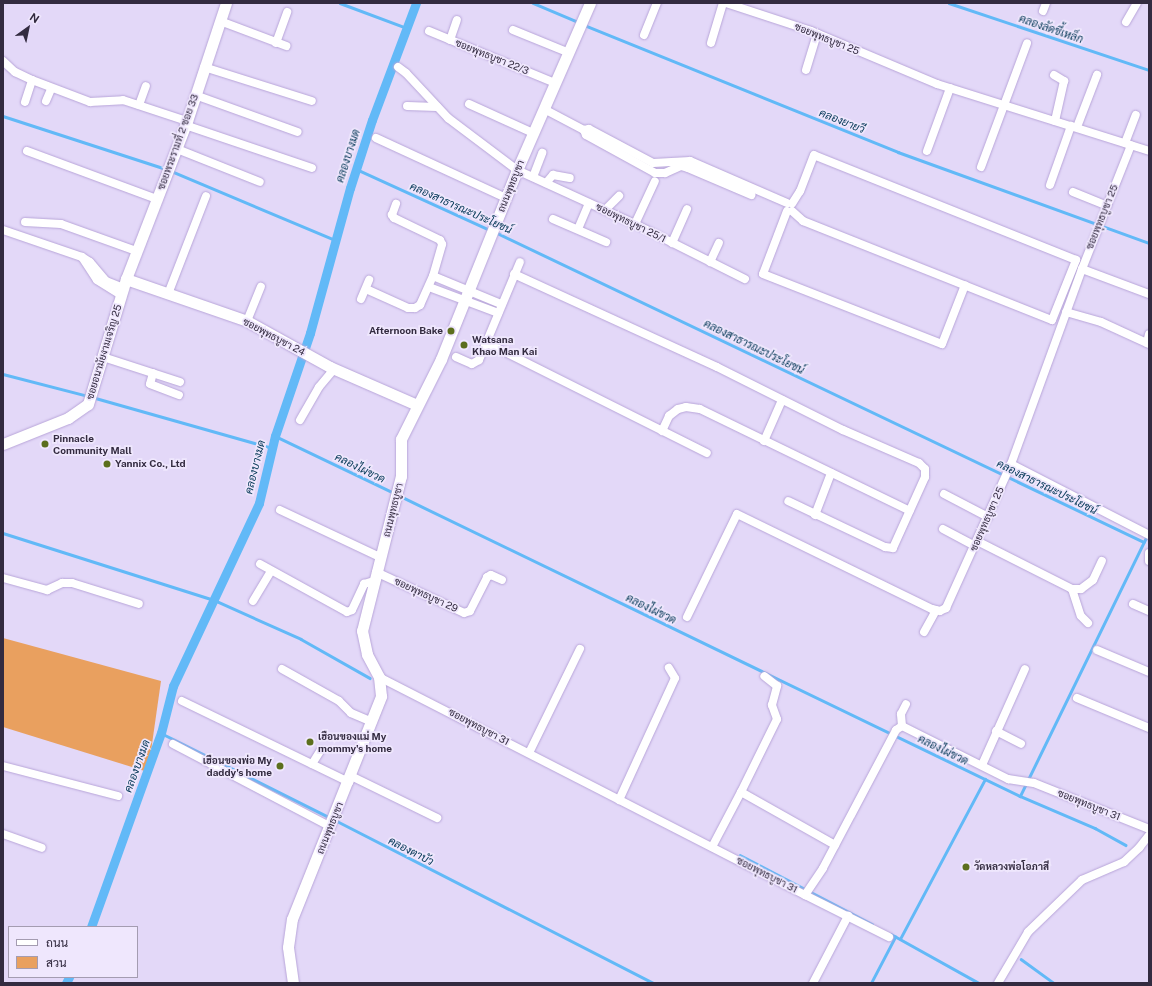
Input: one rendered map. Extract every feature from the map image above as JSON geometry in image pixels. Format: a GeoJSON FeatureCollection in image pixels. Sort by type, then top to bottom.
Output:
{"type":"FeatureCollection","features":[{"type":"Feature","properties":{"kind":"main road","name":"ซอยพระรามที่ 2 ซอย 33"},"geometry":{"type":"LineString","coordinates":[[123,288],[136,251],[177,149],[226,3]]}},
{"type":"Feature","properties":{"kind":"main road","name":"ถนนพุทธบูชา"},"geometry":{"type":"LineString","coordinates":[[293,983],[288,935],[350,779],[381,696],[379,677],[367,654],[362,631],[402,476],[401,439],[417,405],[442,359],[517,170],[567,52],[590,3]]}},
{"type":"Feature","properties":{"kind":"main road","name":"ซอยพุทธบูชา 24"},"geometry":{"type":"LineString","coordinates":[[123,288],[168,294],[247,321],[332,368],[417,405]]}},
{"type":"Feature","properties":{"kind":"main road","name":"ซอยอนามัยงามเจริญ 25"},"geometry":{"type":"LineString","coordinates":[[3,444],[68,418],[88,404],[94,390],[123,288]]}},
{"type":"Feature","properties":{"kind":"street"},"geometry":{"type":"LineString","coordinates":[[644,35],[657,3]]}},
{"type":"Feature","properties":{"kind":"street"},"geometry":{"type":"LineString","coordinates":[[712,43],[725,3]]}},
{"type":"Feature","properties":{"kind":"street","name":"ซอยพุทธบูชา 25"},"geometry":{"type":"LineString","coordinates":[[725,3],[817,34],[880,62],[950,88],[1149,151]]}},
{"type":"Feature","properties":{"kind":"street"},"geometry":{"type":"LineString","coordinates":[[1126,22],[1136,3]]}},
{"type":"Feature","properties":{"kind":"street"},"geometry":{"type":"LineString","coordinates":[[276,43],[287,12]]}},
{"type":"Feature","properties":{"kind":"street"},"geometry":{"type":"LineString","coordinates":[[450,40],[457,20]]}},
{"type":"Feature","properties":{"kind":"street"},"geometry":{"type":"LineString","coordinates":[[220,21],[286,46]]}},
{"type":"Feature","properties":{"kind":"street"},"geometry":{"type":"LineString","coordinates":[[513,30],[567,52]]}},
{"type":"Feature","properties":{"kind":"street","name":"ซอยพุทธบูชา 22/3"},"geometry":{"type":"LineString","coordinates":[[429,31],[555,83]]}},
{"type":"Feature","properties":{"kind":"street"},"geometry":{"type":"LineString","coordinates":[[806,70],[817,34]]}},
{"type":"Feature","properties":{"kind":"street"},"geometry":{"type":"LineString","coordinates":[[981,167],[1027,43]]}},
{"type":"Feature","properties":{"kind":"street"},"geometry":{"type":"LineString","coordinates":[[3,61],[15,72],[51,89],[97,104],[122,100],[139,105],[312,168]]}},
{"type":"Feature","properties":{"kind":"street"},"geometry":{"type":"LineString","coordinates":[[204,67],[312,101]]}},
{"type":"Feature","properties":{"kind":"street","name":"ซอยพุทธบูชา 25/1"},"geometry":{"type":"LineString","coordinates":[[398,67],[406,73],[436,107],[479,143],[517,170],[606,210],[744,279]]}},
{"type":"Feature","properties":{"kind":"street"},"geometry":{"type":"LineString","coordinates":[[1054,75],[1064,81],[1055,121]]}},
{"type":"Feature","properties":{"kind":"street"},"geometry":{"type":"LineString","coordinates":[[1050,185],[1097,75]]}},
{"type":"Feature","properties":{"kind":"street"},"geometry":{"type":"LineString","coordinates":[[25,102],[32,80]]}},
{"type":"Feature","properties":{"kind":"street"},"geometry":{"type":"LineString","coordinates":[[139,105],[146,86]]}},
{"type":"Feature","properties":{"kind":"street"},"geometry":{"type":"LineString","coordinates":[[927,151],[950,88]]}},
{"type":"Feature","properties":{"kind":"street"},"geometry":{"type":"LineString","coordinates":[[46,101],[51,89]]}},
{"type":"Feature","properties":{"kind":"street"},"geometry":{"type":"LineString","coordinates":[[195,95],[298,132]]}},
{"type":"Feature","properties":{"kind":"street"},"geometry":{"type":"LineString","coordinates":[[469,104],[533,133]]}},
{"type":"Feature","properties":{"kind":"street"},"geometry":{"type":"LineString","coordinates":[[407,106],[436,107]]}},
{"type":"Feature","properties":{"kind":"street"},"geometry":{"type":"LineString","coordinates":[[544,109],[584,130],[589,129],[653,163],[690,162],[789,207],[804,221],[965,285],[1052,320],[1076,260],[814,155],[800,191],[789,207],[763,274],[942,344],[965,285]]}},
{"type":"Feature","properties":{"kind":"street"},"geometry":{"type":"LineString","coordinates":[[1128,144],[1136,115]]}},
{"type":"Feature","properties":{"kind":"street"},"geometry":{"type":"LineString","coordinates":[[376,138],[506,198]]}},
{"type":"Feature","properties":{"kind":"street","name":"ซอยพุทธบูชา 25"},"geometry":{"type":"LineString","coordinates":[[936,610],[940,611],[950,602],[1011,464],[1082,269],[1107,206],[1128,144]]}},
{"type":"Feature","properties":{"kind":"street"},"geometry":{"type":"LineString","coordinates":[[177,149],[260,182]]}},
{"type":"Feature","properties":{"kind":"street"},"geometry":{"type":"LineString","coordinates":[[27,151],[157,200]]}},
{"type":"Feature","properties":{"kind":"street"},"geometry":{"type":"LineString","coordinates":[[533,177],[542,153]]}},
{"type":"Feature","properties":{"kind":"street"},"geometry":{"type":"LineString","coordinates":[[546,183],[553,175],[570,178]]}},
{"type":"Feature","properties":{"kind":"street"},"geometry":{"type":"LineString","coordinates":[[635,224],[655,181]]}},
{"type":"Feature","properties":{"kind":"street"},"geometry":{"type":"LineString","coordinates":[[1073,192],[1107,206]]}},
{"type":"Feature","properties":{"kind":"street"},"geometry":{"type":"LineString","coordinates":[[168,294],[206,196]]}},
{"type":"Feature","properties":{"kind":"street"},"geometry":{"type":"LineString","coordinates":[[606,210],[619,196]]}},
{"type":"Feature","properties":{"kind":"street"},"geometry":{"type":"LineString","coordinates":[[578,229],[589,203]]}},
{"type":"Feature","properties":{"kind":"street"},"geometry":{"type":"LineString","coordinates":[[366,289],[412,309],[420,305],[433,276],[442,244],[440,240],[394,218],[392,215],[396,204]]}},
{"type":"Feature","properties":{"kind":"street"},"geometry":{"type":"LineString","coordinates":[[672,243],[688,209]]}},
{"type":"Feature","properties":{"kind":"street"},"geometry":{"type":"LineString","coordinates":[[554,219],[606,242]]}},
{"type":"Feature","properties":{"kind":"street"},"geometry":{"type":"LineString","coordinates":[[24,222],[61,224],[136,251]]}},
{"type":"Feature","properties":{"kind":"street"},"geometry":{"type":"LineString","coordinates":[[3,230],[82,257],[90,262],[106,281],[123,288]]}},
{"type":"Feature","properties":{"kind":"street"},"geometry":{"type":"LineString","coordinates":[[710,262],[719,244]]}},
{"type":"Feature","properties":{"kind":"street"},"geometry":{"type":"LineString","coordinates":[[456,357],[476,363],[520,262]]}},
{"type":"Feature","properties":{"kind":"street"},"geometry":{"type":"LineString","coordinates":[[1082,269],[1149,294]]}},
{"type":"Feature","properties":{"kind":"street"},"geometry":{"type":"LineString","coordinates":[[514,274],[924,467],[925,477],[893,548],[889,549],[788,501]]}},
{"type":"Feature","properties":{"kind":"street"},"geometry":{"type":"LineString","coordinates":[[433,276],[498,313]]}},
{"type":"Feature","properties":{"kind":"street"},"geometry":{"type":"LineString","coordinates":[[361,299],[370,280]]}},
{"type":"Feature","properties":{"kind":"street"},"geometry":{"type":"LineString","coordinates":[[247,321],[260,287]]}},
{"type":"Feature","properties":{"kind":"street"},"geometry":{"type":"LineString","coordinates":[[429,287],[501,304]]}},
{"type":"Feature","properties":{"kind":"street"},"geometry":{"type":"LineString","coordinates":[[1066,312],[1101,322],[1148,343],[1149,334]]}},
{"type":"Feature","properties":{"kind":"street"},"geometry":{"type":"LineString","coordinates":[[486,342],[707,453]]}},
{"type":"Feature","properties":{"kind":"street"},"geometry":{"type":"LineString","coordinates":[[103,357],[180,382]]}},
{"type":"Feature","properties":{"kind":"street"},"geometry":{"type":"LineString","coordinates":[[300,420],[332,368]]}},
{"type":"Feature","properties":{"kind":"street"},"geometry":{"type":"LineString","coordinates":[[153,373],[150,384],[179,395]]}},
{"type":"Feature","properties":{"kind":"street"},"geometry":{"type":"LineString","coordinates":[[764,441],[782,400]]}},
{"type":"Feature","properties":{"kind":"street"},"geometry":{"type":"LineString","coordinates":[[662,431],[673,412],[686,407],[700,409],[910,511]]}},
{"type":"Feature","properties":{"kind":"street"},"geometry":{"type":"LineString","coordinates":[[1011,464],[1149,535]]}},
{"type":"Feature","properties":{"kind":"street"},"geometry":{"type":"LineString","coordinates":[[815,515],[831,473]]}},
{"type":"Feature","properties":{"kind":"street"},"geometry":{"type":"LineString","coordinates":[[944,494],[988,517]]}},
{"type":"Feature","properties":{"kind":"street"},"geometry":{"type":"LineString","coordinates":[[280,510],[380,557]]}},
{"type":"Feature","properties":{"kind":"street"},"geometry":{"type":"LineString","coordinates":[[687,618],[737,514],[936,610],[924,632]]}},
{"type":"Feature","properties":{"kind":"street"},"geometry":{"type":"LineString","coordinates":[[943,529],[1072,589],[1081,589],[1093,580],[1102,562]]}},
{"type":"Feature","properties":{"kind":"street"},"geometry":{"type":"LineString","coordinates":[[1149,553],[1149,561]]}},
{"type":"Feature","properties":{"kind":"street"},"geometry":{"type":"LineString","coordinates":[[260,564],[347,612],[352,610],[364,584],[375,576]]}},
{"type":"Feature","properties":{"kind":"street"},"geometry":{"type":"LineString","coordinates":[[253,601],[271,571]]}},
{"type":"Feature","properties":{"kind":"street","name":"ซอยพุทธบูชา 29"},"geometry":{"type":"LineString","coordinates":[[375,576],[464,613],[470,611],[487,577],[491,575],[502,580]]}},
{"type":"Feature","properties":{"kind":"street"},"geometry":{"type":"LineString","coordinates":[[3,578],[47,590],[62,584],[72,583],[139,604]]}},
{"type":"Feature","properties":{"kind":"street"},"geometry":{"type":"LineString","coordinates":[[1072,589],[1081,616],[1088,623]]}},
{"type":"Feature","properties":{"kind":"street"},"geometry":{"type":"LineString","coordinates":[[1133,604],[1149,611]]}},
{"type":"Feature","properties":{"kind":"street"},"geometry":{"type":"LineString","coordinates":[[529,753],[580,648]]}},
{"type":"Feature","properties":{"kind":"street"},"geometry":{"type":"LineString","coordinates":[[1097,650],[1149,672]]}},
{"type":"Feature","properties":{"kind":"street"},"geometry":{"type":"LineString","coordinates":[[619,800],[675,678],[669,668]]}},
{"type":"Feature","properties":{"kind":"street"},"geometry":{"type":"LineString","coordinates":[[282,669],[340,701],[351,713],[372,722]]}},
{"type":"Feature","properties":{"kind":"street"},"geometry":{"type":"LineString","coordinates":[[982,765],[1025,669]]}},
{"type":"Feature","properties":{"kind":"street"},"geometry":{"type":"LineString","coordinates":[[712,847],[742,792],[777,719],[772,705],[777,686],[764,676]]}},
{"type":"Feature","properties":{"kind":"street","name":"ซอยพุทธบูชา 31"},"geometry":{"type":"LineString","coordinates":[[379,677],[712,847],[807,893],[835,845],[892,738],[899,728],[1016,782],[1034,784],[1149,829]]}},
{"type":"Feature","properties":{"kind":"street"},"geometry":{"type":"LineString","coordinates":[[1077,698],[1149,728]]}},
{"type":"Feature","properties":{"kind":"street"},"geometry":{"type":"LineString","coordinates":[[182,701],[312,764],[350,779],[437,818]]}},
{"type":"Feature","properties":{"kind":"street"},"geometry":{"type":"LineString","coordinates":[[899,728],[901,714],[906,704]]}},
{"type":"Feature","properties":{"kind":"street"},"geometry":{"type":"LineString","coordinates":[[996,731],[1021,744]]}},
{"type":"Feature","properties":{"kind":"street"},"geometry":{"type":"LineString","coordinates":[[173,744],[333,821]]}},
{"type":"Feature","properties":{"kind":"street"},"geometry":{"type":"LineString","coordinates":[[312,764],[320,751]]}},
{"type":"Feature","properties":{"kind":"street"},"geometry":{"type":"LineString","coordinates":[[3,766],[118,796]]}},
{"type":"Feature","properties":{"kind":"street"},"geometry":{"type":"LineString","coordinates":[[742,792],[835,845]]}},
{"type":"Feature","properties":{"kind":"street"},"geometry":{"type":"LineString","coordinates":[[3,834],[42,848]]}},
{"type":"Feature","properties":{"kind":"street"},"geometry":{"type":"LineString","coordinates":[[998,983],[1028,932],[1082,880],[1124,862],[1139,848],[1149,835]]}},
{"type":"Feature","properties":{"kind":"street"},"geometry":{"type":"LineString","coordinates":[[807,893],[889,937]]}},
{"type":"Feature","properties":{"kind":"street"},"geometry":{"type":"LineString","coordinates":[[813,983],[848,916]]}},
{"type":"Feature","properties":{"kind":"green space"},"geometry":{"type":"Polygon","coordinates":[[[3,638],[161,681],[148,772],[3,727],[3,638]]]}},
{"type":"Feature","properties":{"kind":"waterway"},"geometry":{"type":"LineString","coordinates":[[340,3],[407,28]]}},
{"type":"Feature","properties":{"kind":"waterway","name":"คลองบางมด"},"geometry":{"type":"LineString","coordinates":[[91,926],[161,733],[173,686],[259,503],[275,436],[310,333],[350,188],[372,120],[416,3]]}},
{"type":"Feature","properties":{"kind":"waterway","name":"คลองยายวี"},"geometry":{"type":"LineString","coordinates":[[533,3],[578,22]]}},
{"type":"Feature","properties":{"kind":"waterway","name":"คลองลัดขี้เหล็ก"},"geometry":{"type":"LineString","coordinates":[[949,3],[1149,70]]}},
{"type":"Feature","properties":{"kind":"waterway","name":"คลองยายวี"},"geometry":{"type":"LineString","coordinates":[[584,25],[898,152],[1149,243]]}},
{"type":"Feature","properties":{"kind":"waterway"},"geometry":{"type":"LineString","coordinates":[[3,116],[166,169]]}},
{"type":"Feature","properties":{"kind":"waterway","name":"คลองสาธารณะประโยชน์"},"geometry":{"type":"LineString","coordinates":[[356,169],[490,230]]}},
{"type":"Feature","properties":{"kind":"waterway"},"geometry":{"type":"LineString","coordinates":[[171,171],[335,240]]}},
{"type":"Feature","properties":{"kind":"waterway","name":"คลองสาธารณะประโยชน์"},"geometry":{"type":"LineString","coordinates":[[495,232],[1144,542]]}},
{"type":"Feature","properties":{"kind":"waterway"},"geometry":{"type":"LineString","coordinates":[[3,374],[88,396]]}},
{"type":"Feature","properties":{"kind":"waterway"},"geometry":{"type":"LineString","coordinates":[[92,397],[272,448]]}},
{"type":"Feature","properties":{"kind":"waterway","name":"คลองไผ่ขวด"},"geometry":{"type":"LineString","coordinates":[[275,436],[394,493]]}},
{"type":"Feature","properties":{"kind":"waterway","name":"คลองไผ่ขวด"},"geometry":{"type":"LineString","coordinates":[[400,496],[1020,796],[1095,828],[1126,845]]}},
{"type":"Feature","properties":{"kind":"waterway"},"geometry":{"type":"LineString","coordinates":[[3,533],[214,600],[301,639],[370,678]]}},
{"type":"Feature","properties":{"kind":"waterway"},"geometry":{"type":"LineString","coordinates":[[1020,796],[1147,536]]}},
{"type":"Feature","properties":{"kind":"waterway","name":"คลองตาบัว"},"geometry":{"type":"LineString","coordinates":[[161,733],[329,817]]}},
{"type":"Feature","properties":{"kind":"waterway"},"geometry":{"type":"LineString","coordinates":[[900,939],[985,779]]}},
{"type":"Feature","properties":{"kind":"waterway","name":"คลองตาบัว"},"geometry":{"type":"LineString","coordinates":[[335,820],[653,983]]}},
{"type":"Feature","properties":{"kind":"waterway"},"geometry":{"type":"LineString","coordinates":[[740,855],[872,924]]}},
{"type":"Feature","properties":{"kind":"waterway"},"geometry":{"type":"LineString","coordinates":[[891,934],[979,983]]}},
{"type":"Feature","properties":{"kind":"waterway","name":"คลองตาบัว"},"geometry":{"type":"LineString","coordinates":[[871,983],[895,937]]}},
{"type":"Feature","properties":{"kind":"waterway"},"geometry":{"type":"LineString","coordinates":[[1021,959],[1054,983]]}},
{"type":"Feature","properties":{"kind":"waterway","name":"คลองบางมด"},"geometry":{"type":"LineString","coordinates":[[66,983],[68,978]]}},
{"type":"Feature","properties":{"kind":"place","name":"Afternoon Bake"},"geometry":{"type":"Point","coordinates":[451,331]}},
{"type":"Feature","properties":{"kind":"place","name":"Watsana Khao Man Kai"},"geometry":{"type":"Point","coordinates":[464,345]}},
{"type":"Feature","properties":{"kind":"place","name":"Pinnacle Community Mall"},"geometry":{"type":"Point","coordinates":[45,444]}},
{"type":"Feature","properties":{"kind":"place","name":"Yannix Co., Ltd"},"geometry":{"type":"Point","coordinates":[107,464]}},
{"type":"Feature","properties":{"kind":"place","name":"เฮือนของแม่ My mommy's home"},"geometry":{"type":"Point","coordinates":[310,742]}},
{"type":"Feature","properties":{"kind":"place","name":"เฮือนของพ่อ My daddy's home"},"geometry":{"type":"Point","coordinates":[280,766]}},
{"type":"Feature","properties":{"kind":"place","name":"วัดหลวงพ่อโอภาสี"},"geometry":{"type":"Point","coordinates":[966,867]}}]}
